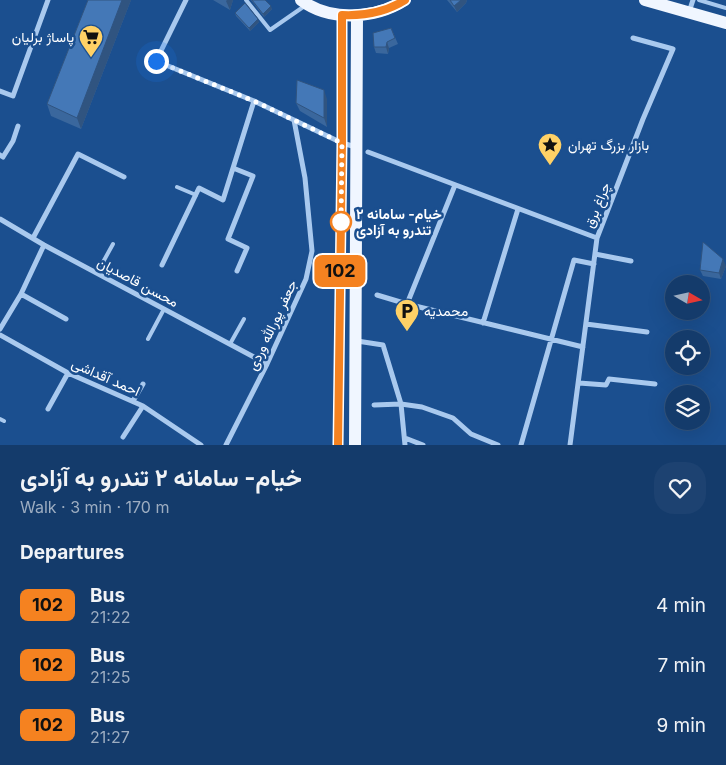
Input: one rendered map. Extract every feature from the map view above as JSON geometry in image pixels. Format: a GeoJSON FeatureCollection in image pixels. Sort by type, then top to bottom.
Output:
{"type":"FeatureCollection","features":[{"type":"Feature","properties":{"kind":"main road"},"geometry":{"type":"LineString","coordinates":[[304,2],[324,12],[357,16],[381,12],[405,0]]}},
{"type":"Feature","properties":{"kind":"main road"},"geometry":{"type":"LineString","coordinates":[[645,0],[691,6],[726,23]]}},
{"type":"Feature","properties":{"kind":"main road"},"geometry":{"type":"LineString","coordinates":[[355,445],[354,341],[362,150],[357,16]]}},
{"type":"Feature","properties":{"kind":"street"},"geometry":{"type":"LineString","coordinates":[[0,91],[13,96],[48,0]]}},
{"type":"Feature","properties":{"kind":"street","name":"چراغ برق"},"geometry":{"type":"LineString","coordinates":[[186,0],[156,61],[254,101],[342,143],[597,238],[643,119],[673,49],[633,38]]}},
{"type":"Feature","properties":{"kind":"street"},"geometry":{"type":"LineString","coordinates":[[162,265],[199,188],[223,200],[254,101]]}},
{"type":"Feature","properties":{"kind":"street","name":"جعفر پورالله وردی"},"geometry":{"type":"LineString","coordinates":[[226,445],[267,364],[306,278],[312,251],[304,178],[294,120]]}},
{"type":"Feature","properties":{"kind":"street"},"geometry":{"type":"LineString","coordinates":[[0,156],[3,157],[13,141],[18,126]]}},
{"type":"Feature","properties":{"kind":"street"},"geometry":{"type":"LineString","coordinates":[[33,238],[78,154],[124,177]]}},
{"type":"Feature","properties":{"kind":"street"},"geometry":{"type":"LineString","coordinates":[[233,168],[253,176],[228,239],[246,248],[237,271]]}},
{"type":"Feature","properties":{"kind":"street"},"geometry":{"type":"LineString","coordinates":[[407,304],[454,185]]}},
{"type":"Feature","properties":{"kind":"street"},"geometry":{"type":"LineString","coordinates":[[483,323],[518,209]]}},
{"type":"Feature","properties":{"kind":"street","name":"محسن قاصدیان"},"geometry":{"type":"LineString","coordinates":[[0,219],[44,245],[267,364]]}},
{"type":"Feature","properties":{"kind":"street"},"geometry":{"type":"LineString","coordinates":[[570,445],[597,238]]}},
{"type":"Feature","properties":{"kind":"street"},"geometry":{"type":"LineString","coordinates":[[0,329],[21,294],[44,245]]}},
{"type":"Feature","properties":{"kind":"street"},"geometry":{"type":"LineString","coordinates":[[595,254],[631,261]]}},
{"type":"Feature","properties":{"kind":"street"},"geometry":{"type":"LineString","coordinates":[[521,445],[574,260],[594,264]]}},
{"type":"Feature","properties":{"kind":"street"},"geometry":{"type":"LineString","coordinates":[[21,294],[66,319]]}},
{"type":"Feature","properties":{"kind":"street"},"geometry":{"type":"LineString","coordinates":[[377,295],[583,347]]}},
{"type":"Feature","properties":{"kind":"street"},"geometry":{"type":"LineString","coordinates":[[586,324],[647,332]]}},
{"type":"Feature","properties":{"kind":"street","name":"احمد آقداشی"},"geometry":{"type":"LineString","coordinates":[[0,335],[68,373],[143,406],[201,445]]}},
{"type":"Feature","properties":{"kind":"street"},"geometry":{"type":"LineString","coordinates":[[354,341],[384,345],[401,404],[405,438],[404,445]]}},
{"type":"Feature","properties":{"kind":"street"},"geometry":{"type":"LineString","coordinates":[[48,409],[68,373]]}},
{"type":"Feature","properties":{"kind":"street"},"geometry":{"type":"LineString","coordinates":[[578,383],[606,384],[609,379],[655,384]]}},
{"type":"Feature","properties":{"kind":"street"},"geometry":{"type":"LineString","coordinates":[[133,401],[143,384]]}},
{"type":"Feature","properties":{"kind":"street"},"geometry":{"type":"LineString","coordinates":[[374,405],[401,404],[422,407],[453,418],[471,434],[498,445]]}},
{"type":"Feature","properties":{"kind":"street"},"geometry":{"type":"LineString","coordinates":[[123,437],[143,406]]}},
{"type":"Feature","properties":{"kind":"street"},"geometry":{"type":"LineString","coordinates":[[405,438],[423,445]]}},
{"type":"Feature","properties":{"kind":"lane"},"geometry":{"type":"LineString","coordinates":[[246,0],[270,30],[304,2]]}},
{"type":"Feature","properties":{"kind":"lane"},"geometry":{"type":"LineString","coordinates":[[699,0],[726,8]]}},
{"type":"Feature","properties":{"kind":"lane"},"geometry":{"type":"LineString","coordinates":[[338,445],[342,15]]}},
{"type":"Feature","properties":{"kind":"lane"},"geometry":{"type":"LineString","coordinates":[[177,187],[196,195]]}},
{"type":"Feature","properties":{"kind":"lane"},"geometry":{"type":"LineString","coordinates":[[98,273],[114,244]]}},
{"type":"Feature","properties":{"kind":"lane"},"geometry":{"type":"LineString","coordinates":[[148,339],[164,309]]}},
{"type":"Feature","properties":{"kind":"lane"},"geometry":{"type":"LineString","coordinates":[[230,344],[244,319]]}},
{"type":"Feature","properties":{"kind":"building","name":"پاساژ برلیان"},"geometry":{"type":"Polygon","coordinates":[[[88,0],[122,0],[77,118],[47,104],[88,0]]]}},
{"type":"Feature","properties":{"kind":"building"},"geometry":{"type":"Polygon","coordinates":[[[252,0],[265,0],[271,6],[263,14],[252,0]]]}},
{"type":"Feature","properties":{"kind":"building"},"geometry":{"type":"Polygon","coordinates":[[[450,0],[461,0],[454,6],[450,0]]]}},
{"type":"Feature","properties":{"kind":"building"},"geometry":{"type":"Polygon","coordinates":[[[245,3],[258,19],[249,28],[235,13],[245,3]]]}},
{"type":"Feature","properties":{"kind":"building"},"geometry":{"type":"Polygon","coordinates":[[[391,28],[395,38],[387,42],[386,47],[374,47],[373,33],[391,28]]]}},
{"type":"Feature","properties":{"kind":"building"},"geometry":{"type":"Polygon","coordinates":[[[297,80],[324,90],[324,118],[296,103],[297,80]]]}},
{"type":"Feature","properties":{"kind":"building"},"geometry":{"type":"Polygon","coordinates":[[[703,242],[723,259],[719,273],[700,270],[703,242]]]}},
{"type":"Feature","properties":{"kind":"bus line","name":"102"},"geometry":{"type":"LineString","coordinates":[[338,445],[342,15],[357,16],[381,12],[405,0]]}},
{"type":"Feature","properties":{"kind":"place","name":"پاساژ برلیان"},"geometry":{"type":"Point","coordinates":[91,58]}},
{"type":"Feature","properties":{"kind":"place","name":"بازار بزرگ تهران"},"geometry":{"type":"Point","coordinates":[550,166]}},
{"type":"Feature","properties":{"kind":"place","name":"خیام- سامانه ۲ تندرو به آزادی"},"geometry":{"type":"Point","coordinates":[341,222]}},
{"type":"Feature","properties":{"kind":"place","name":"محمدیه"},"geometry":{"type":"Point","coordinates":[407,332]}},
{"type":"Feature","properties":{"kind":"route"},"geometry":{"type":"LineString","coordinates":[[156,61],[254,101],[342,143],[341,222]]}}]}
